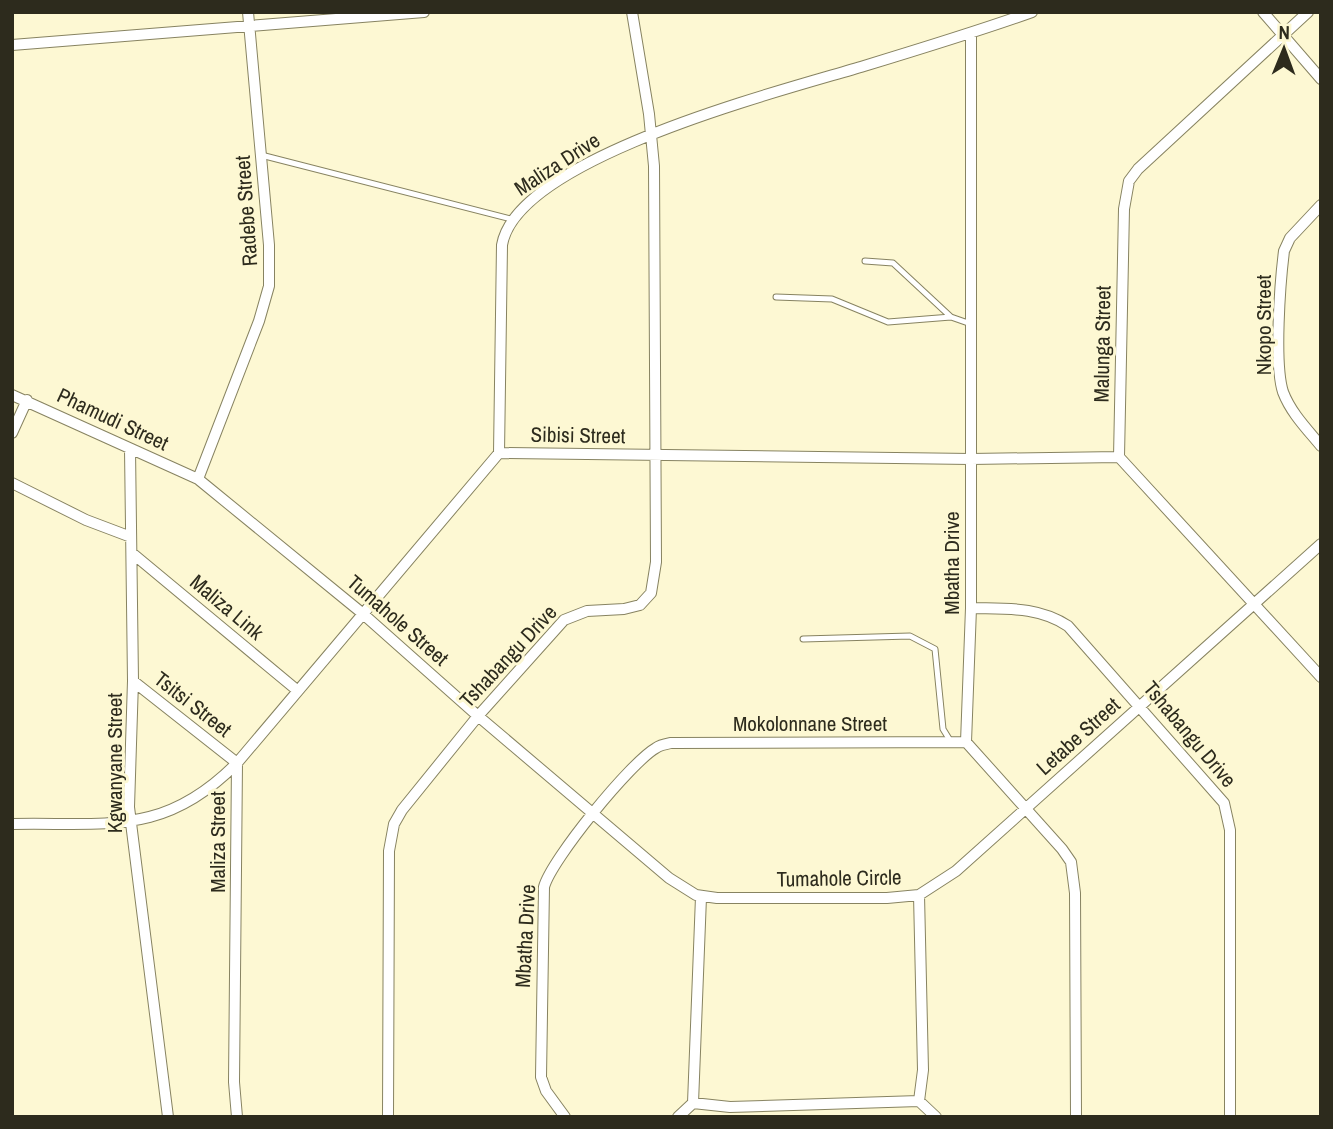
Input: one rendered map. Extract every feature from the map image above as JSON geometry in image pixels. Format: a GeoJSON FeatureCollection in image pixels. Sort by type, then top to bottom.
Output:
{"type":"FeatureCollection","features":[{"type":"Feature","properties":{"kind":"street","name":"Radebe Street"},"geometry":{"type":"LineString","coordinates":[[198,479],[268,294],[271,268],[247,12]]}},
{"type":"Feature","properties":{"kind":"street"},"geometry":{"type":"LineString","coordinates":[[12,46],[424,12]]}},
{"type":"Feature","properties":{"kind":"street","name":"Tshabangu Drive"},"geometry":{"type":"LineString","coordinates":[[388,1117],[390,837],[402,810],[478,716],[564,620],[587,611],[633,608],[646,600],[656,572],[652,133],[632,12]]}},
{"type":"Feature","properties":{"kind":"street"},"geometry":{"type":"LineString","coordinates":[[971,34],[1032,12]]}},
{"type":"Feature","properties":{"kind":"street"},"geometry":{"type":"LineString","coordinates":[[1263,12],[1321,79]]}},
{"type":"Feature","properties":{"kind":"street","name":"Malunga Street"},"geometry":{"type":"LineString","coordinates":[[1119,457],[1124,209],[1129,181],[1138,169],[1308,12]]}},
{"type":"Feature","properties":{"kind":"street","name":"Maliza Drive"},"geometry":{"type":"LineString","coordinates":[[499,453],[502,245],[511,219],[535,196],[620,146],[652,133],[971,34]]}},
{"type":"Feature","properties":{"kind":"street","name":"Mbatha Drive"},"geometry":{"type":"LineString","coordinates":[[966,742],[971,608],[971,34]]}},
{"type":"Feature","properties":{"kind":"street","name":"Nkopo Street"},"geometry":{"type":"LineString","coordinates":[[1321,205],[1290,238],[1284,251],[1280,369],[1283,390],[1289,405],[1321,446]]}},
{"type":"Feature","properties":{"kind":"street","name":"Phamudi Street"},"geometry":{"type":"LineString","coordinates":[[12,395],[198,479]]}},
{"type":"Feature","properties":{"kind":"street"},"geometry":{"type":"LineString","coordinates":[[12,433],[27,400]]}},
{"type":"Feature","properties":{"kind":"street","name":"Kgwanyane Street"},"geometry":{"type":"LineString","coordinates":[[130,449],[133,681],[131,822],[167,1117]]}},
{"type":"Feature","properties":{"kind":"street"},"geometry":{"type":"LineString","coordinates":[[362,613],[499,453]]}},
{"type":"Feature","properties":{"kind":"street","name":"Sibisi Street"},"geometry":{"type":"LineString","coordinates":[[499,453],[971,459]]}},
{"type":"Feature","properties":{"kind":"street"},"geometry":{"type":"LineString","coordinates":[[971,459],[1119,457],[1321,677]]}},
{"type":"Feature","properties":{"kind":"street","name":"Tumahole Street"},"geometry":{"type":"LineString","coordinates":[[198,479],[362,613],[478,716],[678,885],[701,897]]}},
{"type":"Feature","properties":{"kind":"street"},"geometry":{"type":"LineString","coordinates":[[12,483],[86,520],[131,537]]}},
{"type":"Feature","properties":{"kind":"street","name":"Letabe Street"},"geometry":{"type":"LineString","coordinates":[[919,895],[944,881],[1321,544]]}},
{"type":"Feature","properties":{"kind":"street","name":"Maliza Link"},"geometry":{"type":"LineString","coordinates":[[132,553],[298,691]]}},
{"type":"Feature","properties":{"kind":"street","name":"Tshabangu Drive"},"geometry":{"type":"LineString","coordinates":[[971,608],[1019,609],[1052,615],[1083,640],[1217,792],[1228,816],[1230,1117]]}},
{"type":"Feature","properties":{"kind":"street","name":"Maliza Street"},"geometry":{"type":"LineString","coordinates":[[237,1117],[234,1082],[237,763],[362,613]]}},
{"type":"Feature","properties":{"kind":"street","name":"Tsitsi Street"},"geometry":{"type":"LineString","coordinates":[[12,824],[131,822],[171,812],[191,802],[237,763],[133,681]]}},
{"type":"Feature","properties":{"kind":"street"},"geometry":{"type":"LineString","coordinates":[[966,742],[1062,849],[1074,875],[1076,1117]]}},
{"type":"Feature","properties":{"kind":"street","name":"Mokolonnane Street"},"geometry":{"type":"LineString","coordinates":[[655,748],[671,743],[966,742]]}},
{"type":"Feature","properties":{"kind":"street","name":"Mbatha Drive"},"geometry":{"type":"LineString","coordinates":[[565,1117],[546,1091],[541,1077],[544,887],[554,864],[593,814],[655,748]]}},
{"type":"Feature","properties":{"kind":"street","name":"Tumahole Circle"},"geometry":{"type":"LineString","coordinates":[[701,897],[874,898],[919,895],[923,1070],[919,1101]]}},
{"type":"Feature","properties":{"kind":"street"},"geometry":{"type":"LineString","coordinates":[[678,1117],[693,1103],[701,897]]}},
{"type":"Feature","properties":{"kind":"street"},"geometry":{"type":"LineString","coordinates":[[693,1103],[730,1107],[919,1101],[936,1117]]}},
{"type":"Feature","properties":{"kind":"lane"},"geometry":{"type":"LineString","coordinates":[[261,155],[511,219]]}},
{"type":"Feature","properties":{"kind":"lane"},"geometry":{"type":"LineString","coordinates":[[865,261],[893,263],[951,317],[971,324]]}},
{"type":"Feature","properties":{"kind":"lane"},"geometry":{"type":"LineString","coordinates":[[776,297],[832,299],[888,322],[951,317]]}},
{"type":"Feature","properties":{"kind":"lane"},"geometry":{"type":"LineString","coordinates":[[803,639],[910,636],[935,649],[943,729],[951,742]]}}]}
